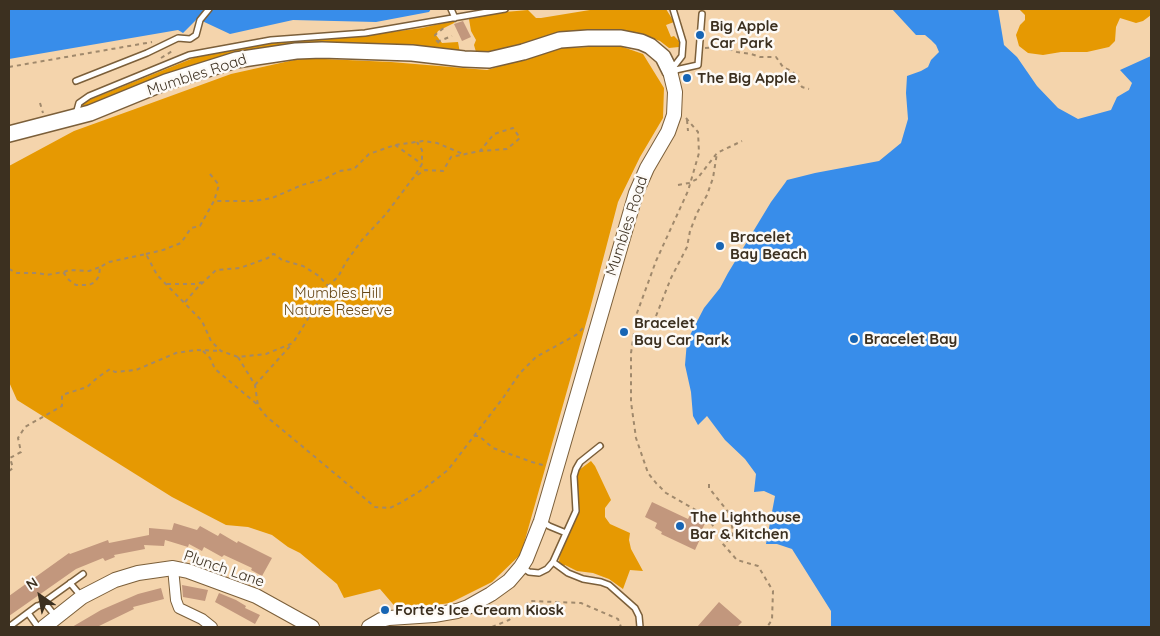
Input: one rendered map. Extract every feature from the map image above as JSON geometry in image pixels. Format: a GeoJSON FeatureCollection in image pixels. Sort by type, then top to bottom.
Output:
{"type":"FeatureCollection","features":[{"type":"Feature","properties":{"kind":"main road","name":"Mumbles Road"},"geometry":{"type":"LineString","coordinates":[[9,134],[107,107],[166,82],[227,63],[255,56],[296,51],[412,53],[489,60],[523,52],[560,40],[621,38],[650,46],[663,57],[670,71]]}},
{"type":"Feature","properties":{"kind":"street","name":"Mumbles Road"},"geometry":{"type":"LineString","coordinates":[[368,627],[389,618],[434,615],[468,607],[500,588],[521,567],[531,549],[636,193],[647,168],[668,132],[674,115],[675,92],[670,71]]}},
{"type":"Feature","properties":{"kind":"street","name":"Plunch Lane"},"geometry":{"type":"LineString","coordinates":[[46,625],[82,597],[116,580],[138,573],[173,568],[188,571],[256,596],[312,627]]}},
{"type":"Feature","properties":{"kind":"street"},"geometry":{"type":"LineString","coordinates":[[173,568],[179,608],[212,627]]}},
{"type":"Feature","properties":{"kind":"lane"},"geometry":{"type":"LineString","coordinates":[[76,81],[157,52],[178,38],[190,39],[196,35],[200,20],[209,9]]}},
{"type":"Feature","properties":{"kind":"lane"},"geometry":{"type":"LineString","coordinates":[[451,9],[455,18]]}},
{"type":"Feature","properties":{"kind":"lane"},"geometry":{"type":"LineString","coordinates":[[75,117],[79,103],[89,96],[189,55],[271,40],[365,33],[505,9]]}},
{"type":"Feature","properties":{"kind":"lane"},"geometry":{"type":"LineString","coordinates":[[670,71],[682,56],[683,42],[673,9]]}},
{"type":"Feature","properties":{"kind":"lane"},"geometry":{"type":"LineString","coordinates":[[670,71],[698,66],[702,14]]}},
{"type":"Feature","properties":{"kind":"lane"},"geometry":{"type":"LineString","coordinates":[[521,567],[529,572],[539,573],[547,569],[553,562],[576,511],[574,476],[576,469],[580,462],[600,446]]}},
{"type":"Feature","properties":{"kind":"lane"},"geometry":{"type":"LineString","coordinates":[[541,520],[566,534]]}},
{"type":"Feature","properties":{"kind":"lane"},"geometry":{"type":"LineString","coordinates":[[553,562],[568,573],[583,579],[609,585],[635,608],[639,616],[640,627]]}},
{"type":"Feature","properties":{"kind":"lane"},"geometry":{"type":"LineString","coordinates":[[9,627],[83,574]]}},
{"type":"Feature","properties":{"kind":"lane"},"geometry":{"type":"LineString","coordinates":[[70,583],[82,597]]}},
{"type":"Feature","properties":{"kind":"lane"},"geometry":{"type":"LineString","coordinates":[[40,604],[46,625]]}},
{"type":"Feature","properties":{"kind":"lane"},"geometry":{"type":"LineString","coordinates":[[28,613],[46,625]]}},
{"type":"Feature","properties":{"kind":"path"},"geometry":{"type":"LineString","coordinates":[[440,30],[435,35],[437,42],[452,36]]}},
{"type":"Feature","properties":{"kind":"path"},"geometry":{"type":"LineString","coordinates":[[9,67],[153,42],[161,58],[174,50]]}},
{"type":"Feature","properties":{"kind":"path"},"geometry":{"type":"LineString","coordinates":[[700,48],[724,47],[736,52],[760,57],[776,56],[783,67],[793,72],[802,87],[809,89]]}},
{"type":"Feature","properties":{"kind":"path"},"geometry":{"type":"LineString","coordinates":[[686,118],[698,132],[699,153],[688,191],[656,261],[637,313],[631,353],[631,402],[636,438],[648,473],[666,493],[708,517],[723,544],[737,560],[758,566],[773,591],[772,620],[767,627]]}},
{"type":"Feature","properties":{"kind":"path"},"geometry":{"type":"LineString","coordinates":[[413,178],[425,170],[443,171],[451,157],[480,151],[507,149],[520,138],[512,128],[494,134],[480,151]]}},
{"type":"Feature","properties":{"kind":"path"},"geometry":{"type":"LineString","coordinates":[[214,201],[254,202],[272,198],[302,185],[325,179],[339,170],[354,169],[369,154],[395,145],[423,141],[437,143],[463,154]]}},
{"type":"Feature","properties":{"kind":"path"},"geometry":{"type":"LineString","coordinates":[[678,184],[690,183],[696,179],[717,153],[742,141]]}},
{"type":"Feature","properties":{"kind":"path"},"geometry":{"type":"LineString","coordinates":[[255,385],[293,343],[328,286],[338,277],[362,240],[386,214],[413,178],[422,164],[422,150],[417,142]]}},
{"type":"Feature","properties":{"kind":"path"},"geometry":{"type":"LineString","coordinates":[[395,145],[422,164]]}},
{"type":"Feature","properties":{"kind":"path"},"geometry":{"type":"LineString","coordinates":[[656,316],[686,247],[697,213],[707,195],[713,178],[717,153]]}},
{"type":"Feature","properties":{"kind":"path"},"geometry":{"type":"LineString","coordinates":[[9,269],[17,273],[47,275],[69,270],[89,271],[109,262],[163,250],[181,242],[191,228],[200,226],[214,201],[219,185],[210,174]]}},
{"type":"Feature","properties":{"kind":"path"},"geometry":{"type":"LineString","coordinates":[[146,254],[157,275],[202,321],[211,341],[221,351]]}},
{"type":"Feature","properties":{"kind":"path"},"geometry":{"type":"LineString","coordinates":[[185,302],[198,286],[216,270],[240,268],[274,254],[282,260],[303,266],[318,276],[328,286]]}},
{"type":"Feature","properties":{"kind":"path"},"geometry":{"type":"LineString","coordinates":[[63,272],[76,285],[89,285],[95,282],[99,276],[100,267]]}},
{"type":"Feature","properties":{"kind":"path"},"geometry":{"type":"LineString","coordinates":[[165,283],[197,284],[206,280]]}},
{"type":"Feature","properties":{"kind":"path"},"geometry":{"type":"LineString","coordinates":[[204,351],[215,369],[258,406],[279,428],[374,507],[390,508],[425,488],[448,470],[520,373],[536,356],[576,334],[601,311]]}},
{"type":"Feature","properties":{"kind":"path"},"geometry":{"type":"LineString","coordinates":[[9,471],[13,468],[10,458],[20,452],[18,438],[25,427],[62,406],[62,395],[87,387],[110,370],[115,372],[136,370],[176,353],[221,351],[238,357],[266,354],[293,343]]}},
{"type":"Feature","properties":{"kind":"path"},"geometry":{"type":"LineString","coordinates":[[238,357],[255,385],[258,406]]}},
{"type":"Feature","properties":{"kind":"path"},"geometry":{"type":"LineString","coordinates":[[474,436],[479,436],[493,448],[532,462],[556,468]]}},
{"type":"Feature","properties":{"kind":"path"},"geometry":{"type":"LineString","coordinates":[[709,484],[709,488],[729,513],[732,537],[723,544]]}},
{"type":"Feature","properties":{"kind":"path"},"geometry":{"type":"LineString","coordinates":[[492,627],[509,620],[530,601],[581,603],[618,619],[621,627]]}},
{"type":"Feature","properties":{"kind":"green space"},"geometry":{"type":"Polygon","coordinates":[[[596,9],[666,9],[674,22],[666,25],[671,37],[674,36],[679,41],[679,47],[669,48],[660,41],[643,35],[489,57],[476,52],[474,45],[476,40],[471,31],[469,19],[528,10],[536,18],[541,18],[596,9]]]}},
{"type":"Feature","properties":{"kind":"green space"},"geometry":{"type":"Polygon","coordinates":[[[1019,9],[1151,9],[1151,15],[1143,21],[1136,23],[1120,18],[1116,27],[1115,41],[1109,47],[1087,52],[1061,52],[1043,55],[1028,53],[1019,46],[1016,35],[1020,25],[1025,20],[1025,15],[1019,9]]]}},
{"type":"Feature","properties":{"kind":"green space"},"geometry":{"type":"Polygon","coordinates":[[[456,20],[454,23],[438,31],[436,35],[442,43],[458,42],[460,53],[313,45],[81,109],[84,102],[196,57],[270,42],[376,34],[422,28],[456,20]]]}},
{"type":"Feature","properties":{"kind":"green space","name":"Mumbles Hill Nature Reserve"},"geometry":{"type":"Polygon","coordinates":[[[620,46],[643,54],[664,88],[663,118],[640,157],[618,202],[521,554],[492,582],[450,603],[398,610],[380,589],[344,598],[337,584],[300,553],[272,535],[248,527],[226,525],[172,497],[17,400],[9,382],[9,166],[74,131],[231,74],[303,58],[391,62],[487,70],[561,48],[620,46]]]}},
{"type":"Feature","properties":{"kind":"green space"},"geometry":{"type":"Polygon","coordinates":[[[591,461],[611,500],[605,508],[605,517],[610,524],[630,533],[631,549],[643,571],[630,570],[623,589],[609,579],[593,573],[577,571],[565,565],[563,568],[559,562],[560,553],[577,517],[575,476],[579,470],[591,461]]]}},
{"type":"Feature","properties":{"kind":"water"},"geometry":{"type":"Polygon","coordinates":[[[9,9],[431,9],[429,12],[376,22],[293,20],[230,34],[200,20],[196,20],[183,33],[178,30],[9,59],[9,9]]]}},
{"type":"Feature","properties":{"kind":"water"},"geometry":{"type":"Polygon","coordinates":[[[892,9],[998,9],[1004,45],[1017,57],[1037,86],[1058,108],[1078,119],[1111,110],[1117,97],[1129,90],[1132,83],[1120,70],[1151,56],[1151,627],[831,627],[831,611],[792,549],[777,544],[766,544],[775,496],[764,491],[754,492],[756,474],[745,459],[725,440],[707,416],[698,425],[693,416],[691,392],[685,365],[687,341],[704,308],[720,288],[771,202],[787,180],[879,161],[901,143],[908,119],[907,76],[928,67],[931,60],[939,52],[931,40],[925,35],[916,35],[892,9]]]}},
{"type":"Feature","properties":{"kind":"building"},"geometry":{"type":"Polygon","coordinates":[[[463,21],[471,37],[462,41],[454,24],[463,21]]]}},
{"type":"Feature","properties":{"kind":"building","name":"The Lighthouse Bar & Kitchen"},"geometry":{"type":"Polygon","coordinates":[[[652,502],[688,519],[690,515],[694,517],[696,513],[707,519],[695,550],[661,534],[662,532],[655,528],[657,523],[645,517],[652,502]]]}},
{"type":"Feature","properties":{"kind":"building"},"geometry":{"type":"Polygon","coordinates":[[[174,523],[197,530],[200,526],[218,536],[220,533],[237,543],[238,541],[272,558],[262,576],[251,570],[252,568],[224,555],[222,557],[204,547],[202,551],[189,544],[188,547],[165,540],[164,546],[144,545],[145,549],[114,555],[115,557],[105,561],[103,558],[76,569],[9,616],[9,596],[69,553],[108,540],[109,543],[149,535],[149,528],[172,530],[174,523]]]}},
{"type":"Feature","properties":{"kind":"building"},"geometry":{"type":"Polygon","coordinates":[[[182,585],[208,590],[205,601],[183,597],[182,585]]]}},
{"type":"Feature","properties":{"kind":"building"},"geometry":{"type":"Polygon","coordinates":[[[161,588],[164,599],[133,607],[134,609],[97,627],[72,627],[101,610],[138,594],[161,588]]]}},
{"type":"Feature","properties":{"kind":"building"},"geometry":{"type":"Polygon","coordinates":[[[219,593],[236,600],[246,606],[245,608],[260,615],[255,624],[215,602],[219,593]]]}},
{"type":"Feature","properties":{"kind":"building"},"geometry":{"type":"Polygon","coordinates":[[[719,602],[742,622],[737,627],[697,627],[719,602]]]}},
{"type":"Feature","properties":{"kind":"place","name":"Big Apple Car Park"},"geometry":{"type":"Point","coordinates":[700,35]}},
{"type":"Feature","properties":{"kind":"place","name":"The Big Apple"},"geometry":{"type":"Point","coordinates":[687,78]}},
{"type":"Feature","properties":{"kind":"place","name":"Bracelet Bay Beach"},"geometry":{"type":"Point","coordinates":[720,246]}},
{"type":"Feature","properties":{"kind":"place","name":"Bracelet Bay Car Park"},"geometry":{"type":"Point","coordinates":[624,332]}},
{"type":"Feature","properties":{"kind":"place","name":"Bracelet Bay"},"geometry":{"type":"Point","coordinates":[854,339]}},
{"type":"Feature","properties":{"kind":"place","name":"The Lighthouse Bar & Kitchen"},"geometry":{"type":"Point","coordinates":[680,526]}},
{"type":"Feature","properties":{"kind":"place","name":"Forte's Ice Cream Kiosk"},"geometry":{"type":"Point","coordinates":[385,610]}}]}
